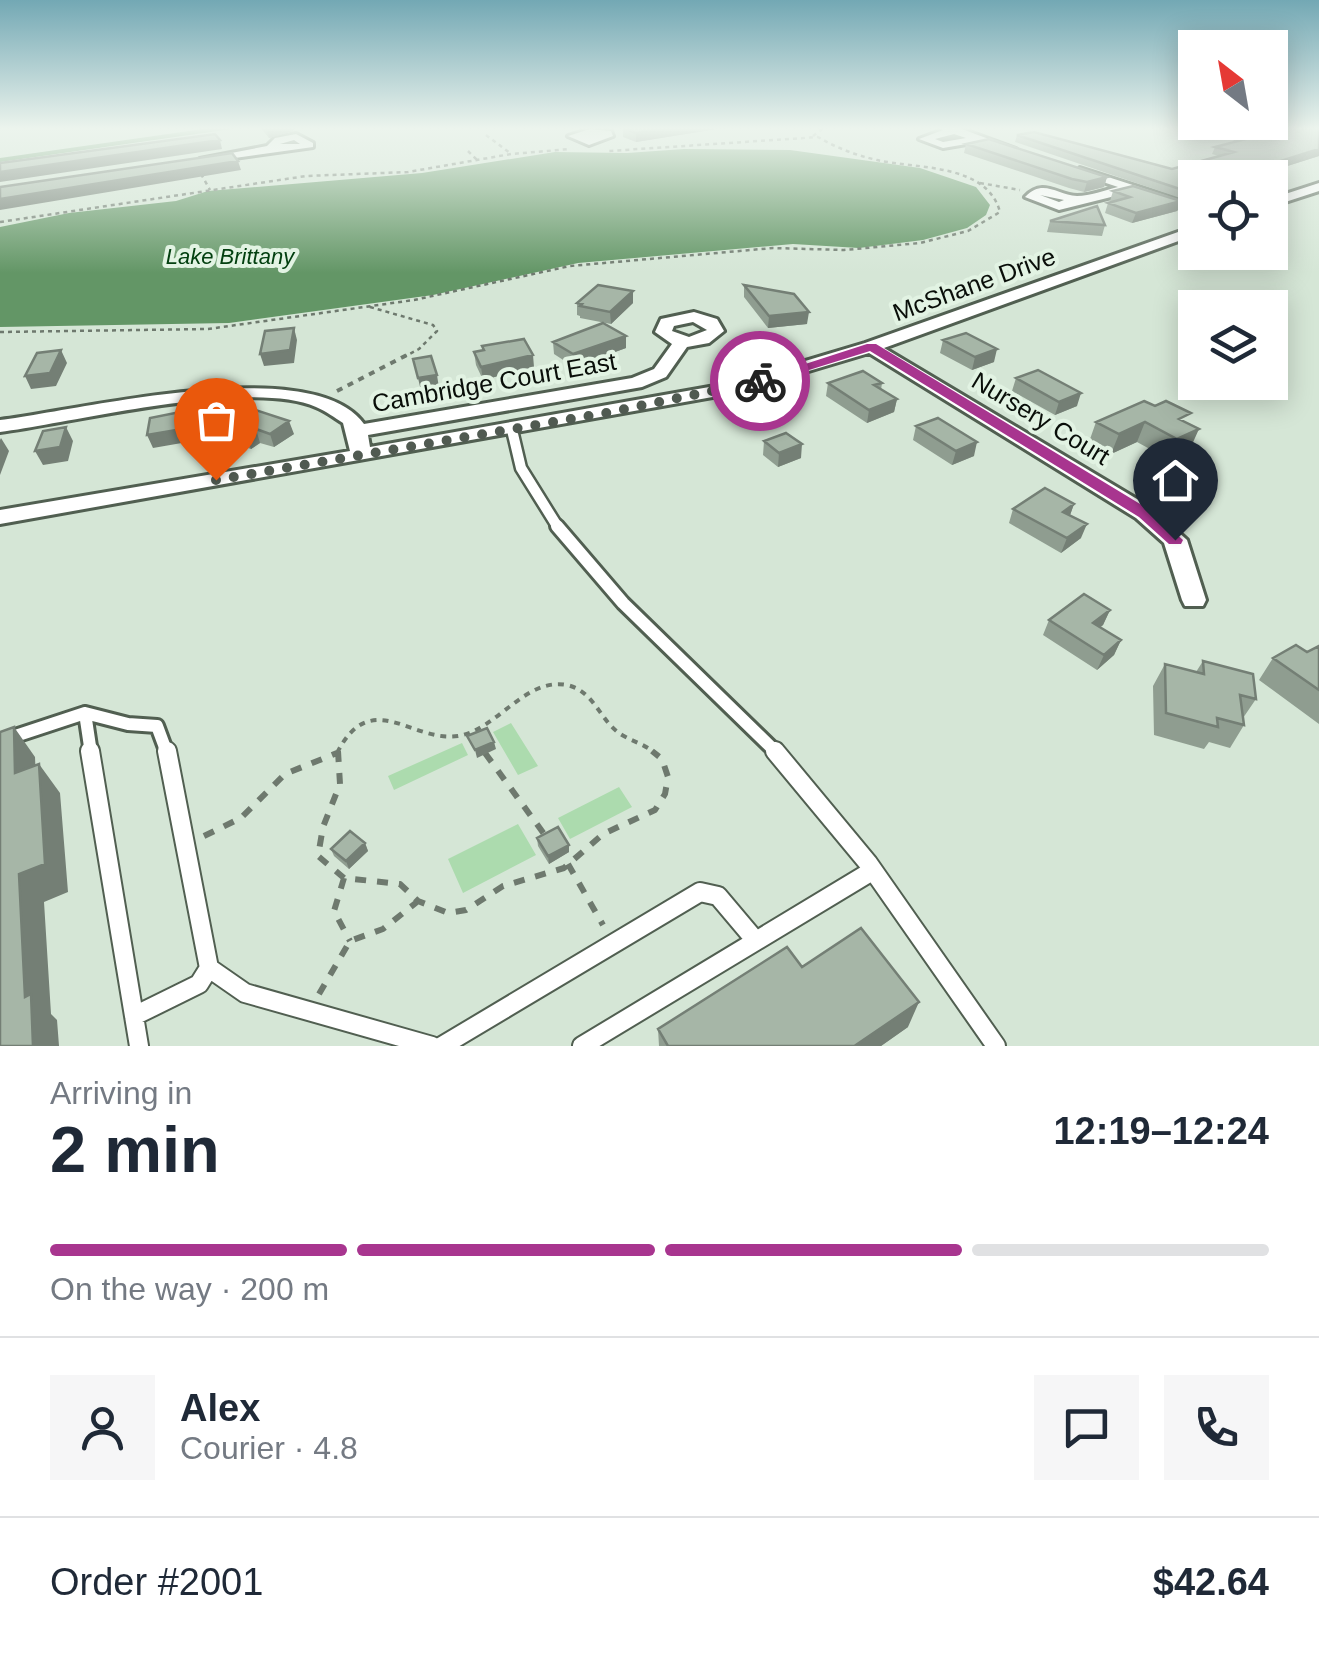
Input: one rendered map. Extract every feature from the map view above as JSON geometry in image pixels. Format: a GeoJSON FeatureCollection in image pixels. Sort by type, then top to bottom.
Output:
{"type":"FeatureCollection","features":[{"type":"Feature","properties":{"kind":"street"},"geometry":{"type":"LineString","coordinates":[[1093,176],[1178,204]]}},
{"type":"Feature","properties":{"kind":"street"},"geometry":{"type":"LineString","coordinates":[[1288,197],[1319,187]]}},
{"type":"Feature","properties":{"kind":"street"},"geometry":{"type":"LineString","coordinates":[[1034,193],[1034,200],[1050,206],[1130,188]]}},
{"type":"Feature","properties":{"kind":"street","name":"McShane Drive"},"geometry":{"type":"LineString","coordinates":[[0,517],[735,388],[872,347],[1178,236]]}},
{"type":"Feature","properties":{"kind":"street","name":"Cambridge Court East"},"geometry":{"type":"LineString","coordinates":[[357,431],[636,382],[660,373],[681,343]]}},
{"type":"Feature","properties":{"kind":"street","name":"Nursery Court"},"geometry":{"type":"LineString","coordinates":[[872,347],[1144,513],[1175,540],[1194,600]]}},
{"type":"Feature","properties":{"kind":"street"},"geometry":{"type":"LineString","coordinates":[[0,426],[248,392],[320,402],[346,416],[357,431],[360,456]]}},
{"type":"Feature","properties":{"kind":"lane"},"geometry":{"type":"LineString","coordinates":[[512,430],[521,464],[551,522],[585,562],[783,759],[872,870],[996,1046]]}},
{"type":"Feature","properties":{"kind":"lane"},"geometry":{"type":"LineString","coordinates":[[0,741],[86,714],[157,726],[165,741],[210,968],[245,993],[432,1046]]}},
{"type":"Feature","properties":{"kind":"lane"},"geometry":{"type":"LineString","coordinates":[[86,714],[110,888],[139,1046]]}},
{"type":"Feature","properties":{"kind":"lane"},"geometry":{"type":"LineString","coordinates":[[582,1046],[872,870]]}},
{"type":"Feature","properties":{"kind":"lane"},"geometry":{"type":"LineString","coordinates":[[442,1046],[700,892],[718,896],[756,941]]}},
{"type":"Feature","properties":{"kind":"lane"},"geometry":{"type":"LineString","coordinates":[[134,1016],[200,984],[210,968]]}},
{"type":"Feature","properties":{"kind":"path"},"geometry":{"type":"LineString","coordinates":[[202,176],[210,190]]}},
{"type":"Feature","properties":{"kind":"path"},"geometry":{"type":"LineString","coordinates":[[0,222],[311,176]]}},
{"type":"Feature","properties":{"kind":"path"},"geometry":{"type":"LineString","coordinates":[[958,176],[1034,193]]}},
{"type":"Feature","properties":{"kind":"path"},"geometry":{"type":"LineString","coordinates":[[0,332],[208,329],[466,291],[570,266],[774,248],[860,249],[940,239],[983,224],[1000,212],[996,197],[978,183]]}},
{"type":"Feature","properties":{"kind":"path"},"geometry":{"type":"LineString","coordinates":[[320,402],[419,349],[437,331],[433,325],[365,306]]}},
{"type":"Feature","properties":{"kind":"path"},"geometry":{"type":"LineString","coordinates":[[185,844],[241,818],[274,781],[337,752],[354,731],[378,718],[406,720],[440,737],[472,731],[503,715],[534,688],[566,685],[586,694],[620,734],[642,742],[662,760],[668,777],[655,810],[603,834],[566,866],[503,886],[466,910],[448,913],[418,900],[400,884],[344,878],[318,856],[322,824],[342,786],[337,752]]}},
{"type":"Feature","properties":{"kind":"path"},"geometry":{"type":"LineString","coordinates":[[472,731],[500,777],[534,814],[549,841]]}},
{"type":"Feature","properties":{"kind":"path"},"geometry":{"type":"LineString","coordinates":[[556,854],[614,944]]}},
{"type":"Feature","properties":{"kind":"path"},"geometry":{"type":"LineString","coordinates":[[344,878],[334,911],[350,940]]}},
{"type":"Feature","properties":{"kind":"path"},"geometry":{"type":"LineString","coordinates":[[310,1011],[350,940],[383,928],[418,900]]}},
{"type":"Feature","properties":{"kind":"shaded area"},"geometry":{"type":"Polygon","coordinates":[[[511,723],[538,766],[518,775],[493,732],[511,723]]]}},
{"type":"Feature","properties":{"kind":"shaded area"},"geometry":{"type":"Polygon","coordinates":[[[462,743],[468,755],[394,790],[388,776],[462,743]]]}},
{"type":"Feature","properties":{"kind":"shaded area"},"geometry":{"type":"Polygon","coordinates":[[[619,787],[632,807],[570,839],[558,818],[619,787]]]}},
{"type":"Feature","properties":{"kind":"shaded area"},"geometry":{"type":"Polygon","coordinates":[[[518,824],[536,855],[463,893],[448,859],[518,824]]]}},
{"type":"Feature","properties":{"kind":"water","name":"Lake Brittany"},"geometry":{"type":"Polygon","coordinates":[[[389,176],[943,176],[976,187],[990,205],[986,215],[967,228],[923,240],[859,248],[793,244],[578,263],[433,295],[229,323],[0,327],[0,227],[69,213],[176,201],[208,191],[389,176]]]}},
{"type":"Feature","properties":{"kind":"building"},"geometry":{"type":"Polygon","coordinates":[[[76,176],[145,176],[0,199],[0,187],[76,176]]]}},
{"type":"Feature","properties":{"kind":"building"},"geometry":{"type":"Polygon","coordinates":[[[1062,176],[1107,177],[1087,182],[1062,176]]]}},
{"type":"Feature","properties":{"kind":"building"},"geometry":{"type":"Polygon","coordinates":[[[1140,176],[1178,176],[1178,188],[1140,176]]]}},
{"type":"Feature","properties":{"kind":"building"},"geometry":{"type":"Polygon","coordinates":[[[1133,186],[1178,202],[1136,213],[1108,203],[1130,197],[1113,191],[1133,186]]]}},
{"type":"Feature","properties":{"kind":"building"},"geometry":{"type":"Polygon","coordinates":[[[1097,206],[1105,225],[1050,221],[1097,206]]]}},
{"type":"Feature","properties":{"kind":"building"},"geometry":{"type":"Polygon","coordinates":[[[598,285],[633,291],[610,312],[577,303],[598,285]]]}},
{"type":"Feature","properties":{"kind":"building"},"geometry":{"type":"Polygon","coordinates":[[[744,285],[794,294],[809,312],[769,316],[744,285]]]}},
{"type":"Feature","properties":{"kind":"building"},"geometry":{"type":"Polygon","coordinates":[[[603,323],[626,336],[573,354],[553,342],[603,323]]]}},
{"type":"Feature","properties":{"kind":"building"},"geometry":{"type":"Polygon","coordinates":[[[294,328],[290,350],[260,354],[265,331],[294,328]]]}},
{"type":"Feature","properties":{"kind":"building"},"geometry":{"type":"Polygon","coordinates":[[[966,333],[997,349],[975,357],[943,340],[966,333]]]}},
{"type":"Feature","properties":{"kind":"building"},"geometry":{"type":"Polygon","coordinates":[[[524,339],[533,355],[481,367],[474,352],[484,350],[482,346],[524,339]]]}},
{"type":"Feature","properties":{"kind":"building"},"geometry":{"type":"Polygon","coordinates":[[[61,350],[50,373],[25,376],[37,353],[61,350]]]}},
{"type":"Feature","properties":{"kind":"building"},"geometry":{"type":"Polygon","coordinates":[[[431,356],[437,375],[418,378],[413,359],[431,356]]]}},
{"type":"Feature","properties":{"kind":"building"},"geometry":{"type":"Polygon","coordinates":[[[1038,370],[1081,393],[1059,402],[1016,378],[1038,370]]]}},
{"type":"Feature","properties":{"kind":"building"},"geometry":{"type":"Polygon","coordinates":[[[863,371],[882,383],[874,385],[897,399],[869,410],[828,383],[863,371]]]}},
{"type":"Feature","properties":{"kind":"building"},"geometry":{"type":"Polygon","coordinates":[[[1144,401],[1155,406],[1166,401],[1191,413],[1179,419],[1199,429],[1177,439],[1145,422],[1119,434],[1096,422],[1144,401]]]}},
{"type":"Feature","properties":{"kind":"building"},"geometry":{"type":"Polygon","coordinates":[[[234,403],[289,421],[270,434],[256,429],[246,435],[204,421],[234,403]]]}},
{"type":"Feature","properties":{"kind":"building"},"geometry":{"type":"Polygon","coordinates":[[[195,409],[194,427],[147,435],[150,418],[195,409]]]}},
{"type":"Feature","properties":{"kind":"building"},"geometry":{"type":"Polygon","coordinates":[[[938,418],[977,442],[956,451],[916,426],[938,418]]]}},
{"type":"Feature","properties":{"kind":"building"},"geometry":{"type":"Polygon","coordinates":[[[66,427],[60,447],[35,451],[43,431],[66,427]]]}},
{"type":"Feature","properties":{"kind":"building"},"geometry":{"type":"Polygon","coordinates":[[[786,433],[802,444],[779,453],[764,441],[786,433]]]}},
{"type":"Feature","properties":{"kind":"building"},"geometry":{"type":"Polygon","coordinates":[[[1045,488],[1074,504],[1063,512],[1087,524],[1067,538],[1013,509],[1045,488]]]}},
{"type":"Feature","properties":{"kind":"building"},"geometry":{"type":"Polygon","coordinates":[[[1084,594],[1110,610],[1093,623],[1121,640],[1104,655],[1049,620],[1084,594]]]}},
{"type":"Feature","properties":{"kind":"building"},"geometry":{"type":"Polygon","coordinates":[[[1296,645],[1307,652],[1319,646],[1319,690],[1273,658],[1296,645]]]}},
{"type":"Feature","properties":{"kind":"building"},"geometry":{"type":"Polygon","coordinates":[[[1203,661],[1253,674],[1256,699],[1240,695],[1244,725],[1217,718],[1218,727],[1166,713],[1165,664],[1204,674],[1203,661]]]}},
{"type":"Feature","properties":{"kind":"building"},"geometry":{"type":"Polygon","coordinates":[[[14,727],[15,773],[39,764],[45,864],[19,874],[25,997],[31,994],[33,1046],[0,1046],[0,732],[14,727]]]}},
{"type":"Feature","properties":{"kind":"building"},"geometry":{"type":"Polygon","coordinates":[[[487,728],[494,742],[475,750],[467,736],[487,728]]]}},
{"type":"Feature","properties":{"kind":"building"},"geometry":{"type":"Polygon","coordinates":[[[558,827],[569,845],[548,856],[537,838],[558,827]]]}},
{"type":"Feature","properties":{"kind":"building"},"geometry":{"type":"Polygon","coordinates":[[[350,831],[365,843],[346,861],[331,849],[350,831]]]}},
{"type":"Feature","properties":{"kind":"building"},"geometry":{"type":"Polygon","coordinates":[[[861,928],[919,1002],[857,1046],[668,1046],[658,1029],[787,947],[802,967],[861,928]]]}},
{"type":"Feature","properties":{"kind":"way so far"},"geometry":{"type":"LineString","coordinates":[[216,480],[606,413],[760,381]]}},
{"type":"Feature","properties":{"kind":"route"},"geometry":{"type":"LineString","coordinates":[[760,381],[872,347],[1144,513],[1175,540]]}}]}
